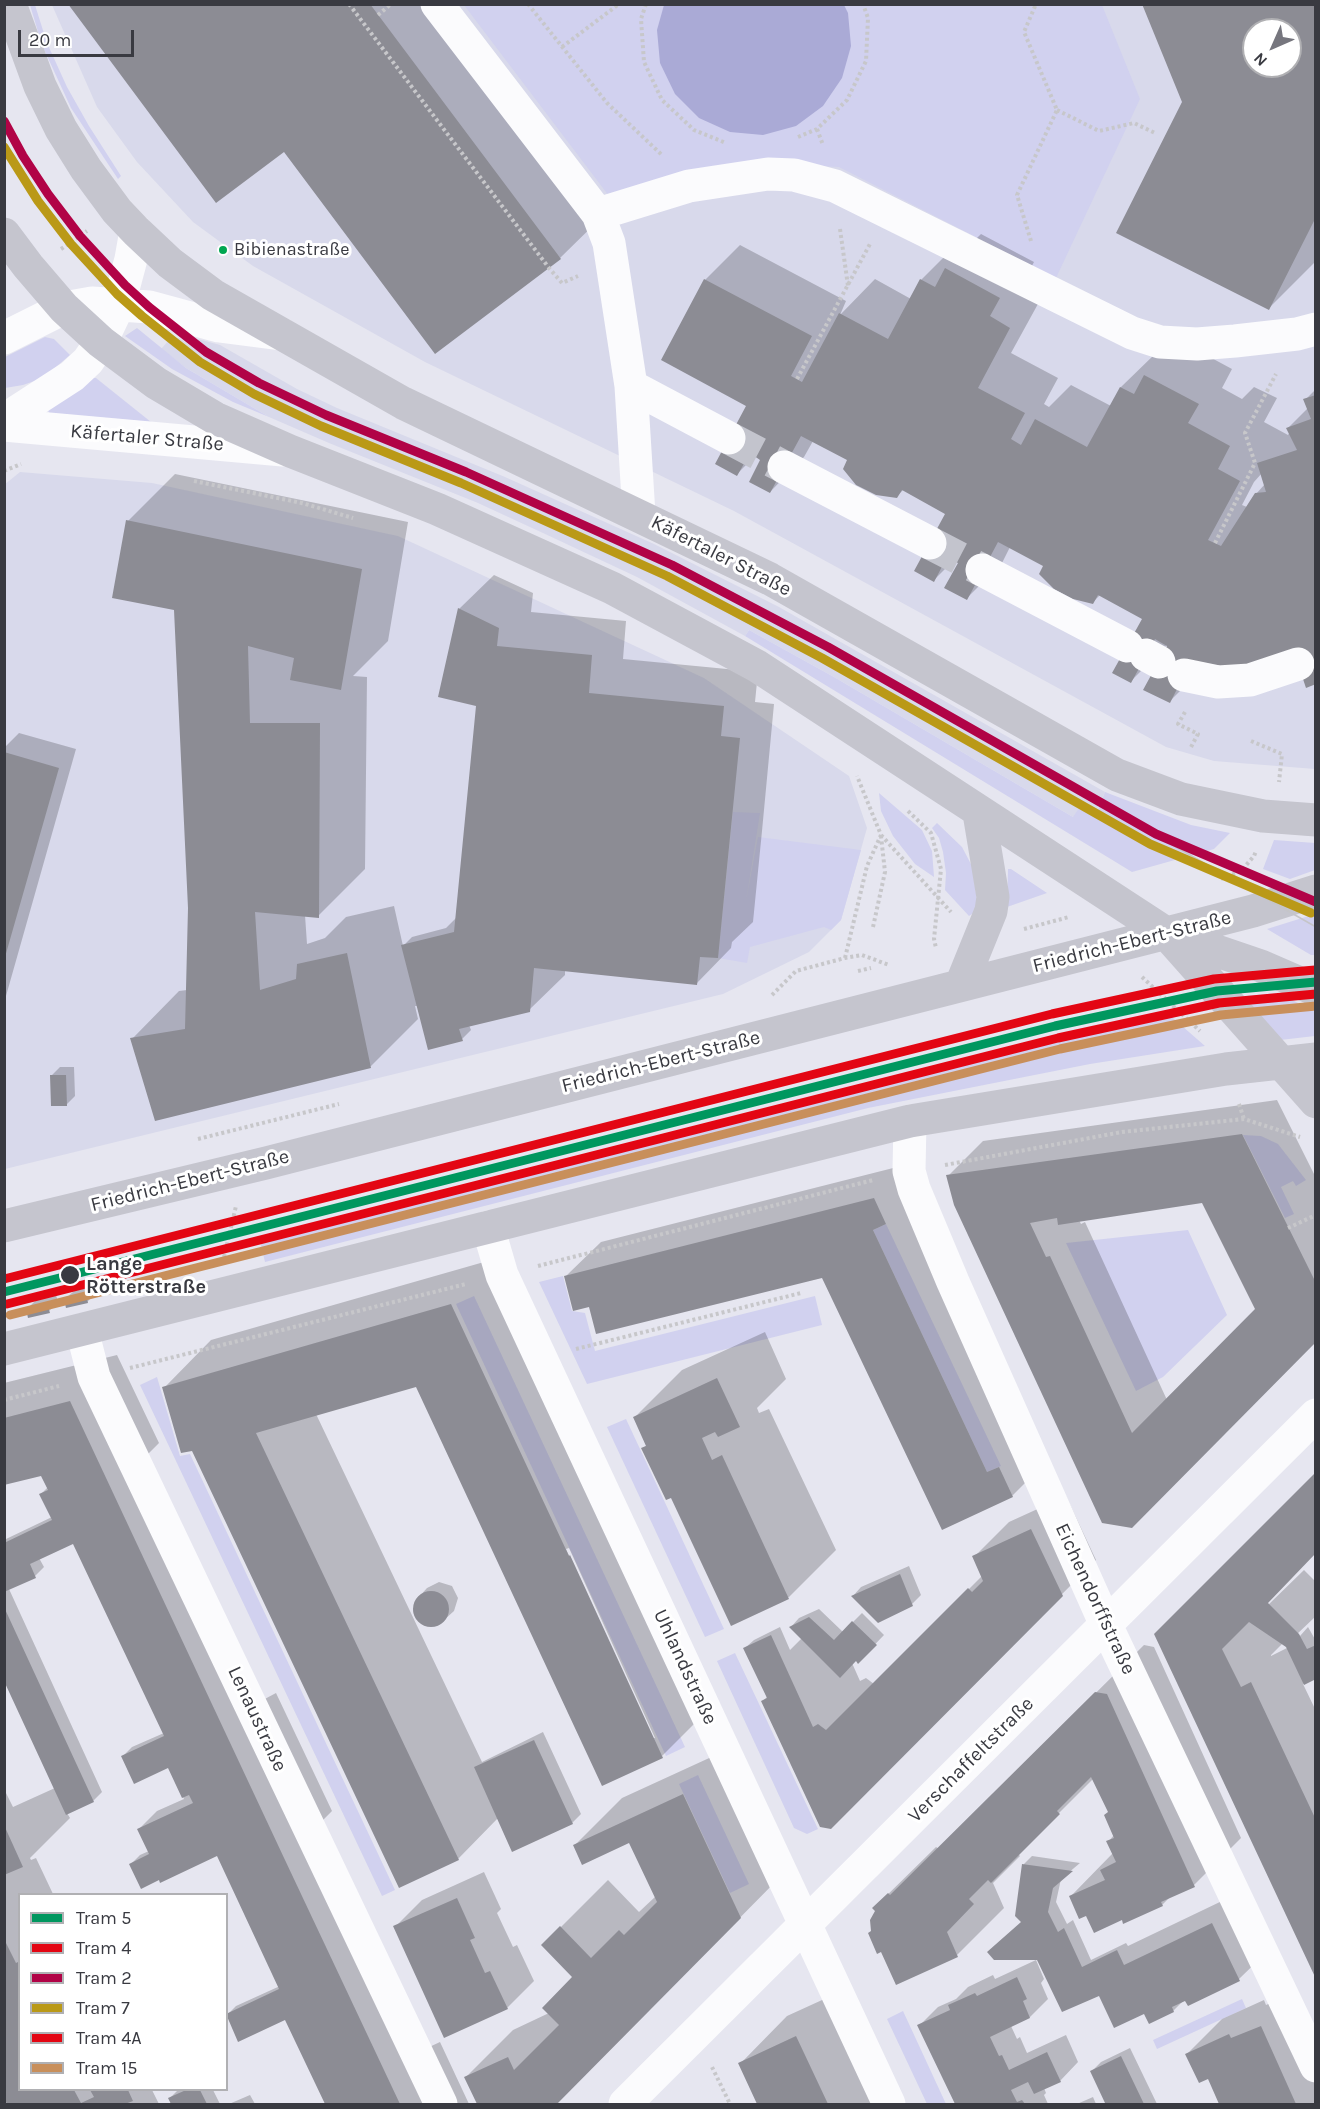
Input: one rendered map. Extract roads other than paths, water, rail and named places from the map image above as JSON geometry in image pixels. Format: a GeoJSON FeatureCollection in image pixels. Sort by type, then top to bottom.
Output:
{"type":"FeatureCollection","features":[{"type":"Feature","properties":{"kind":"main road"},"geometry":{"type":"LineString","coordinates":[[10,4],[22,43],[61,129],[86,170],[127,221],[170,263],[213,295],[281,334]]}},
{"type":"Feature","properties":{"kind":"main road","name":"Käfertaler Straße"},"geometry":{"type":"LineString","coordinates":[[4,234],[64,308],[101,342],[156,383],[214,418],[290,451],[437,509],[612,588],[757,666],[1166,933],[1316,1102]]}},
{"type":"Feature","properties":{"kind":"main road","name":"Käfertaler Straße"},"geometry":{"type":"LineString","coordinates":[[281,334],[403,403],[770,579],[1117,775],[1181,799],[1263,816],[1316,820]]}},
{"type":"Feature","properties":{"kind":"main road"},"geometry":{"type":"LineString","coordinates":[[961,985],[991,911],[993,897],[979,813]]}},
{"type":"Feature","properties":{"kind":"main road","name":"Friedrich-Ebert-Straße"},"geometry":{"type":"LineString","coordinates":[[4,1226],[266,1163],[1253,911],[1316,891]]}},
{"type":"Feature","properties":{"kind":"main road"},"geometry":{"type":"LineString","coordinates":[[1166,933],[1262,966],[1316,990]]}},
{"type":"Feature","properties":{"kind":"main road"},"geometry":{"type":"LineString","coordinates":[[4,1349],[910,1121],[1226,1069],[1316,1059]]}},
{"type":"Feature","properties":{"kind":"street"},"geometry":{"type":"LineString","coordinates":[[437,4],[598,214],[609,243],[631,386],[639,515]]}},
{"type":"Feature","properties":{"kind":"street"},"geometry":{"type":"LineString","coordinates":[[598,214],[689,186],[768,174],[794,176],[835,186],[1132,333],[1160,342],[1197,344],[1306,331]]}},
{"type":"Feature","properties":{"kind":"street"},"geometry":{"type":"LineString","coordinates":[[4,420],[72,376],[101,342],[119,304],[131,259],[127,221]]}},
{"type":"Feature","properties":{"kind":"street","name":"Käfertaler Straße"},"geometry":{"type":"LineString","coordinates":[[4,338],[64,308],[92,303],[149,307],[219,326],[281,334]]}},
{"type":"Feature","properties":{"kind":"street"},"geometry":{"type":"LineString","coordinates":[[631,386],[729,438]]}},
{"type":"Feature","properties":{"kind":"street","name":"Käfertaler Straße"},"geometry":{"type":"LineString","coordinates":[[4,424],[290,451]]}},
{"type":"Feature","properties":{"kind":"street"},"geometry":{"type":"LineString","coordinates":[[784,467],[930,543]]}},
{"type":"Feature","properties":{"kind":"street"},"geometry":{"type":"LineString","coordinates":[[982,570],[1154,659],[1218,682],[1250,680],[1298,664]]}},
{"type":"Feature","properties":{"kind":"street","name":"Eichendorffstraße"},"geometry":{"type":"LineString","coordinates":[[910,1121],[909,1171],[923,1213],[1043,1488],[1106,1625],[1316,2066]]}},
{"type":"Feature","properties":{"kind":"street","name":"Uhlandstraße"},"geometry":{"type":"LineString","coordinates":[[488,1227],[502,1275],[889,2104]]}},
{"type":"Feature","properties":{"kind":"street","name":"Lenaustraße"},"geometry":{"type":"LineString","coordinates":[[82,1330],[94,1377],[441,2104]]}},
{"type":"Feature","properties":{"kind":"street","name":"Verschaffeltstraße"},"geometry":{"type":"LineString","coordinates":[[626,2104],[1316,1415]]}},
{"type":"Feature","properties":{"kind":"tunnel"},"geometry":{"type":"LineString","coordinates":[[729,438],[784,467]]}},
{"type":"Feature","properties":{"kind":"tunnel"},"geometry":{"type":"LineString","coordinates":[[930,543],[982,570]]}},
{"type":"Feature","properties":{"kind":"tram line","name":"2"},"geometry":{"type":"LineString","coordinates":[[4,121],[48,194],[80,236],[125,285],[206,352],[259,383],[326,415],[466,472],[672,565],[828,647],[1156,834],[1316,902]]}},
{"type":"Feature","properties":{"kind":"tram line","name":"7"},"geometry":{"type":"LineString","coordinates":[[4,147],[38,201],[71,244],[117,294],[200,362],[254,394],[321,426],[461,483],[667,576],[822,658],[1150,844],[1311,913]]}},
{"type":"Feature","properties":{"kind":"tram line"},"geometry":{"type":"LineString","coordinates":[[1099,803],[1316,927]]}},
{"type":"Feature","properties":{"kind":"tram line","name":"4A"},"geometry":{"type":"LineString","coordinates":[[4,1279],[1052,1014],[1214,979],[1315,970]]}},
{"type":"Feature","properties":{"kind":"tram line","name":"5"},"geometry":{"type":"LineString","coordinates":[[4,1292],[1055,1026],[1217,991],[1316,982]]}},
{"type":"Feature","properties":{"kind":"tram line","name":"4"},"geometry":{"type":"LineString","coordinates":[[7,1304],[1058,1038],[1219,1003],[1316,994]]}},
{"type":"Feature","properties":{"kind":"tram line","name":"15"},"geometry":{"type":"LineString","coordinates":[[10,1315],[1060,1049],[1221,1015],[1316,1006]]}},
{"type":"Feature","properties":{"kind":"place","name":"Bibienastraße"},"geometry":{"type":"Point","coordinates":[223,250]}},
{"type":"Feature","properties":{"kind":"place","name":"Lange Rötterstraße"},"geometry":{"type":"Point","coordinates":[70,1275]}}]}
